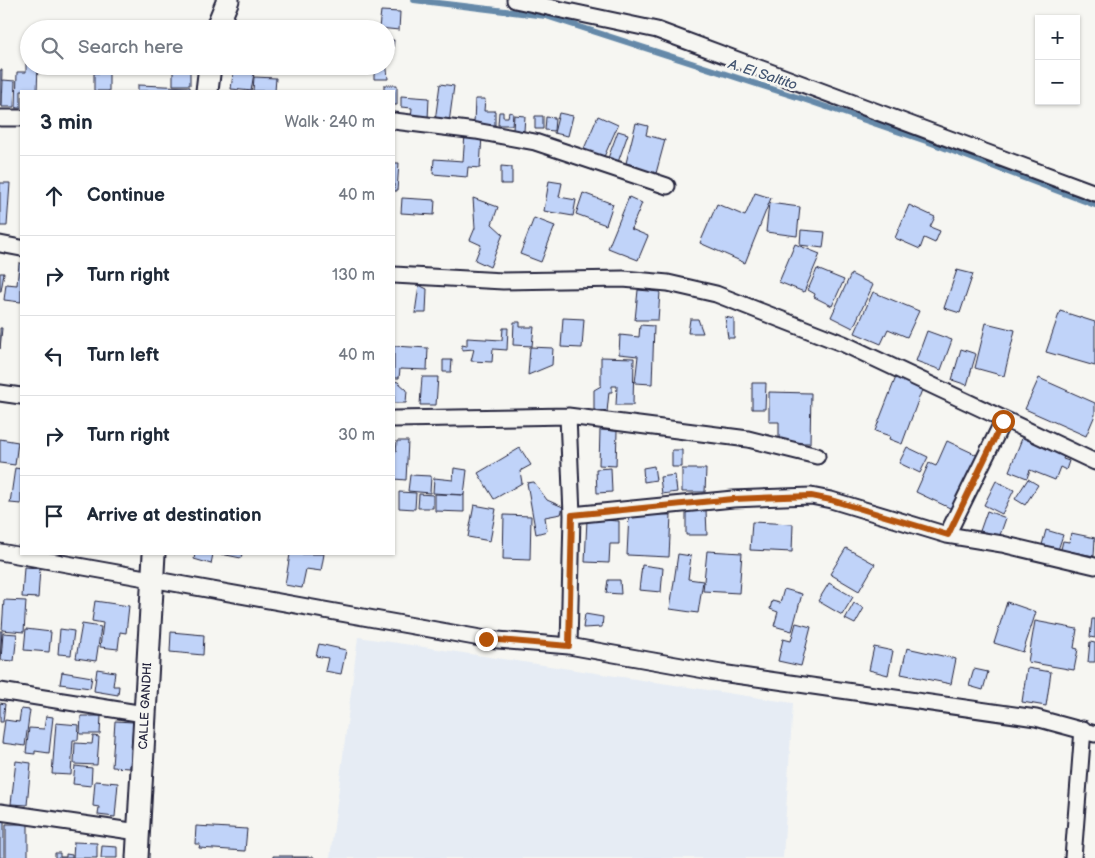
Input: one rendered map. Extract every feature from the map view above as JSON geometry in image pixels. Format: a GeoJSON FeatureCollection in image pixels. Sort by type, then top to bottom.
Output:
{"type":"FeatureCollection","features":[{"type":"Feature","properties":{"kind":"main road"},"geometry":{"type":"LineString","coordinates":[[220,20],[228,0]]}},
{"type":"Feature","properties":{"kind":"main road"},"geometry":{"type":"LineString","coordinates":[[207,90],[209,75]]}},
{"type":"Feature","properties":{"kind":"main road","name":"CALLE GANDHI"},"geometry":{"type":"LineString","coordinates":[[136,858],[154,555]]}},
{"type":"Feature","properties":{"kind":"street"},"geometry":{"type":"LineString","coordinates":[[515,0],[657,30],[1095,193]]}},
{"type":"Feature","properties":{"kind":"street"},"geometry":{"type":"LineString","coordinates":[[0,118],[20,118]]}},
{"type":"Feature","properties":{"kind":"street"},"geometry":{"type":"LineString","coordinates":[[395,121],[476,131],[535,142],[667,186]]}},
{"type":"Feature","properties":{"kind":"street"},"geometry":{"type":"LineString","coordinates":[[0,244],[20,248]]}},
{"type":"Feature","properties":{"kind":"street"},"geometry":{"type":"LineString","coordinates":[[395,275],[503,281],[624,279],[668,283],[716,294],[844,344],[1003,421],[1095,462]]}},
{"type":"Feature","properties":{"kind":"street"},"geometry":{"type":"LineString","coordinates":[[0,393],[20,396]]}},
{"type":"Feature","properties":{"kind":"street"},"geometry":{"type":"LineString","coordinates":[[568,416],[572,515],[569,646]]}},
{"type":"Feature","properties":{"kind":"street"},"geometry":{"type":"LineString","coordinates":[[395,419],[568,416],[748,440],[817,456]]}},
{"type":"Feature","properties":{"kind":"street"},"geometry":{"type":"LineString","coordinates":[[948,535],[1003,421]]}},
{"type":"Feature","properties":{"kind":"street"},"geometry":{"type":"LineString","coordinates":[[572,515],[733,499],[811,496],[839,502],[948,535],[1002,544],[1095,566]]}},
{"type":"Feature","properties":{"kind":"street"},"geometry":{"type":"LineString","coordinates":[[0,552],[486,639],[569,646],[721,673],[1036,718],[1089,731],[1073,858]]}},
{"type":"Feature","properties":{"kind":"street"},"geometry":{"type":"LineString","coordinates":[[0,691],[144,714]]}},
{"type":"Feature","properties":{"kind":"street"},"geometry":{"type":"LineString","coordinates":[[0,812],[138,832]]}},
{"type":"Feature","properties":{"kind":"shaded area"},"geometry":{"type":"Polygon","coordinates":[[[358,637],[793,703],[783,858],[330,858],[358,637]]]}},
{"type":"Feature","properties":{"kind":"building"},"geometry":{"type":"Polygon","coordinates":[[[381,11],[400,12],[399,30],[395,30],[395,20],[380,20],[381,11]]]}},
{"type":"Feature","properties":{"kind":"building"},"geometry":{"type":"Polygon","coordinates":[[[0,70],[2,70],[1,106],[0,106],[0,70]]]}},
{"type":"Feature","properties":{"kind":"building"},"geometry":{"type":"Polygon","coordinates":[[[17,72],[20,72],[20,75],[38,75],[37,90],[20,90],[20,108],[16,108],[17,72]]]}},
{"type":"Feature","properties":{"kind":"building"},"geometry":{"type":"Polygon","coordinates":[[[94,75],[109,75],[109,90],[94,90],[94,75]]]}},
{"type":"Feature","properties":{"kind":"building"},"geometry":{"type":"Polygon","coordinates":[[[173,75],[190,75],[190,85],[173,85],[173,75]]]}},
{"type":"Feature","properties":{"kind":"building"},"geometry":{"type":"Polygon","coordinates":[[[233,75],[254,75],[251,90],[231,89],[233,75]]]}},
{"type":"Feature","properties":{"kind":"building"},"geometry":{"type":"Polygon","coordinates":[[[374,75],[388,75],[388,79],[374,79],[374,75]]]}},
{"type":"Feature","properties":{"kind":"building"},"geometry":{"type":"Polygon","coordinates":[[[254,77],[276,78],[275,90],[253,90],[254,77]]]}},
{"type":"Feature","properties":{"kind":"building"},"geometry":{"type":"Polygon","coordinates":[[[3,80],[15,81],[14,107],[2,107],[3,80]]]}},
{"type":"Feature","properties":{"kind":"building"},"geometry":{"type":"Polygon","coordinates":[[[440,84],[454,86],[449,123],[435,121],[440,84]]]}},
{"type":"Feature","properties":{"kind":"building"},"geometry":{"type":"Polygon","coordinates":[[[138,85],[190,87],[190,90],[138,90],[138,85]]]}},
{"type":"Feature","properties":{"kind":"building"},"geometry":{"type":"Polygon","coordinates":[[[384,85],[397,85],[397,105],[395,105],[395,90],[384,90],[384,85]]]}},
{"type":"Feature","properties":{"kind":"building"},"geometry":{"type":"Polygon","coordinates":[[[401,96],[429,98],[428,119],[411,118],[412,108],[401,107],[401,96]]]}},
{"type":"Feature","properties":{"kind":"building"},"geometry":{"type":"Polygon","coordinates":[[[475,99],[485,99],[484,111],[495,111],[495,125],[474,124],[475,99]]]}},
{"type":"Feature","properties":{"kind":"building"},"geometry":{"type":"Polygon","coordinates":[[[499,112],[503,112],[503,117],[508,117],[509,112],[513,113],[512,125],[498,125],[499,112]]]}},
{"type":"Feature","properties":{"kind":"building"},"geometry":{"type":"Polygon","coordinates":[[[559,113],[573,116],[568,136],[554,133],[559,113]]]}},
{"type":"Feature","properties":{"kind":"building"},"geometry":{"type":"Polygon","coordinates":[[[514,115],[525,116],[524,131],[513,130],[514,115]]]}},
{"type":"Feature","properties":{"kind":"building"},"geometry":{"type":"Polygon","coordinates":[[[535,116],[543,116],[543,129],[535,129],[535,116]]]}},
{"type":"Feature","properties":{"kind":"building"},"geometry":{"type":"Polygon","coordinates":[[[598,116],[618,125],[603,159],[583,151],[598,116]]]}},
{"type":"Feature","properties":{"kind":"building"},"geometry":{"type":"Polygon","coordinates":[[[546,117],[555,118],[554,131],[545,130],[546,117]]]}},
{"type":"Feature","properties":{"kind":"building"},"geometry":{"type":"Polygon","coordinates":[[[636,123],[648,126],[646,135],[665,140],[655,177],[636,172],[637,166],[626,163],[636,123]]]}},
{"type":"Feature","properties":{"kind":"building"},"geometry":{"type":"Polygon","coordinates":[[[618,131],[628,134],[617,165],[607,161],[618,131]]]}},
{"type":"Feature","properties":{"kind":"building"},"geometry":{"type":"Polygon","coordinates":[[[465,134],[482,135],[480,168],[468,167],[467,177],[433,174],[434,159],[463,161],[465,134]]]}},
{"type":"Feature","properties":{"kind":"building"},"geometry":{"type":"Polygon","coordinates":[[[395,163],[399,163],[397,191],[395,191],[395,163]]]}},
{"type":"Feature","properties":{"kind":"building"},"geometry":{"type":"Polygon","coordinates":[[[501,166],[512,167],[512,184],[501,184],[501,166]]]}},
{"type":"Feature","properties":{"kind":"building"},"geometry":{"type":"Polygon","coordinates":[[[549,181],[562,183],[559,197],[576,200],[573,216],[544,211],[549,181]]]}},
{"type":"Feature","properties":{"kind":"building"},"geometry":{"type":"Polygon","coordinates":[[[0,183],[10,183],[7,226],[0,226],[0,183]]]}},
{"type":"Feature","properties":{"kind":"building"},"geometry":{"type":"Polygon","coordinates":[[[583,193],[613,204],[606,225],[576,214],[583,193]]]}},
{"type":"Feature","properties":{"kind":"building"},"geometry":{"type":"Polygon","coordinates":[[[755,193],[771,198],[745,263],[700,243],[717,204],[745,216],[755,193]]]}},
{"type":"Feature","properties":{"kind":"building"},"geometry":{"type":"Polygon","coordinates":[[[629,197],[642,203],[631,229],[648,236],[638,260],[608,248],[629,197]]]}},
{"type":"Feature","properties":{"kind":"building"},"geometry":{"type":"Polygon","coordinates":[[[402,198],[435,200],[434,215],[401,213],[402,198]]]}},
{"type":"Feature","properties":{"kind":"building"},"geometry":{"type":"Polygon","coordinates":[[[473,198],[498,207],[492,224],[503,234],[490,267],[475,260],[481,245],[470,240],[475,228],[473,198]]]}},
{"type":"Feature","properties":{"kind":"building"},"geometry":{"type":"Polygon","coordinates":[[[769,203],[800,207],[797,236],[766,232],[769,203]]]}},
{"type":"Feature","properties":{"kind":"building"},"geometry":{"type":"Polygon","coordinates":[[[909,205],[935,217],[930,227],[940,231],[935,243],[924,238],[920,249],[895,238],[909,205]]]}},
{"type":"Feature","properties":{"kind":"building"},"geometry":{"type":"Polygon","coordinates":[[[534,218],[555,226],[541,262],[520,254],[534,218]]]}},
{"type":"Feature","properties":{"kind":"building"},"geometry":{"type":"Polygon","coordinates":[[[801,230],[825,232],[823,248],[800,245],[801,230]]]}},
{"type":"Feature","properties":{"kind":"building"},"geometry":{"type":"Polygon","coordinates":[[[795,244],[820,254],[804,292],[779,282],[795,244]]]}},
{"type":"Feature","properties":{"kind":"building"},"geometry":{"type":"Polygon","coordinates":[[[20,263],[20,302],[4,300],[6,284],[17,285],[20,263]]]}},
{"type":"Feature","properties":{"kind":"building"},"geometry":{"type":"Polygon","coordinates":[[[817,269],[844,280],[832,306],[814,297],[815,294],[808,290],[817,269]]]}},
{"type":"Feature","properties":{"kind":"building"},"geometry":{"type":"Polygon","coordinates":[[[957,270],[973,274],[960,313],[944,308],[957,270]]]}},
{"type":"Feature","properties":{"kind":"building"},"geometry":{"type":"Polygon","coordinates":[[[0,273],[4,273],[1,291],[0,291],[0,273]]]}},
{"type":"Feature","properties":{"kind":"building"},"geometry":{"type":"Polygon","coordinates":[[[851,274],[873,285],[853,328],[831,317],[851,274]]]}},
{"type":"Feature","properties":{"kind":"building"},"geometry":{"type":"Polygon","coordinates":[[[419,285],[427,289],[426,313],[415,313],[419,285]]]}},
{"type":"Feature","properties":{"kind":"building"},"geometry":{"type":"Polygon","coordinates":[[[638,290],[660,292],[658,320],[635,320],[638,290]]]}},
{"type":"Feature","properties":{"kind":"building"},"geometry":{"type":"Polygon","coordinates":[[[873,292],[919,311],[907,337],[888,329],[881,344],[855,333],[873,292]]]}},
{"type":"Feature","properties":{"kind":"building"},"geometry":{"type":"Polygon","coordinates":[[[1060,311],[1095,322],[1095,366],[1046,352],[1060,311]]]}},
{"type":"Feature","properties":{"kind":"building"},"geometry":{"type":"Polygon","coordinates":[[[725,317],[734,319],[734,338],[728,338],[725,317]]]}},
{"type":"Feature","properties":{"kind":"building"},"geometry":{"type":"Polygon","coordinates":[[[563,318],[584,319],[582,348],[561,347],[563,318]]]}},
{"type":"Feature","properties":{"kind":"building"},"geometry":{"type":"Polygon","coordinates":[[[690,319],[698,319],[703,333],[688,333],[690,319]]]}},
{"type":"Feature","properties":{"kind":"building"},"geometry":{"type":"Polygon","coordinates":[[[514,322],[520,322],[520,327],[534,327],[532,346],[513,345],[514,322]]]}},
{"type":"Feature","properties":{"kind":"building"},"geometry":{"type":"Polygon","coordinates":[[[986,323],[1015,330],[1004,376],[975,368],[986,323]]]}},
{"type":"Feature","properties":{"kind":"building"},"geometry":{"type":"Polygon","coordinates":[[[640,325],[654,326],[652,384],[635,383],[638,356],[619,354],[620,335],[639,337],[640,325]]]}},
{"type":"Feature","properties":{"kind":"building"},"geometry":{"type":"Polygon","coordinates":[[[0,328],[2,328],[0,349],[0,328]]]}},
{"type":"Feature","properties":{"kind":"building"},"geometry":{"type":"Polygon","coordinates":[[[503,328],[508,328],[507,350],[493,349],[492,362],[471,361],[474,349],[462,350],[462,345],[467,346],[467,338],[502,340],[503,328]]]}},
{"type":"Feature","properties":{"kind":"building"},"geometry":{"type":"Polygon","coordinates":[[[927,331],[952,340],[941,370],[916,361],[927,331]]]}},
{"type":"Feature","properties":{"kind":"building"},"geometry":{"type":"Polygon","coordinates":[[[395,346],[428,348],[427,370],[400,369],[399,378],[395,378],[395,346]]]}},
{"type":"Feature","properties":{"kind":"building"},"geometry":{"type":"Polygon","coordinates":[[[530,347],[553,348],[552,365],[528,375],[530,347]]]}},
{"type":"Feature","properties":{"kind":"building"},"geometry":{"type":"Polygon","coordinates":[[[961,349],[976,354],[967,385],[952,380],[961,349]]]}},
{"type":"Feature","properties":{"kind":"building"},"geometry":{"type":"Polygon","coordinates":[[[601,357],[634,358],[633,405],[616,405],[617,386],[612,386],[612,392],[609,392],[607,412],[594,410],[594,390],[601,386],[601,357]]]}},
{"type":"Feature","properties":{"kind":"building"},"geometry":{"type":"Polygon","coordinates":[[[443,360],[452,360],[451,372],[443,372],[443,360]]]}},
{"type":"Feature","properties":{"kind":"building"},"geometry":{"type":"Polygon","coordinates":[[[422,377],[438,377],[436,405],[420,405],[422,377]]]}},
{"type":"Feature","properties":{"kind":"building"},"geometry":{"type":"Polygon","coordinates":[[[896,377],[923,387],[902,444],[889,439],[890,436],[875,431],[896,377]]]}},
{"type":"Feature","properties":{"kind":"building"},"geometry":{"type":"Polygon","coordinates":[[[1039,378],[1095,403],[1095,415],[1086,436],[1025,409],[1039,378]]]}},
{"type":"Feature","properties":{"kind":"building"},"geometry":{"type":"Polygon","coordinates":[[[395,381],[407,390],[406,403],[395,403],[395,381]]]}},
{"type":"Feature","properties":{"kind":"building"},"geometry":{"type":"Polygon","coordinates":[[[752,383],[766,383],[765,409],[752,409],[752,383]]]}},
{"type":"Feature","properties":{"kind":"building"},"geometry":{"type":"Polygon","coordinates":[[[769,392],[811,393],[810,443],[779,443],[779,422],[769,422],[769,392]]]}},
{"type":"Feature","properties":{"kind":"building"},"geometry":{"type":"Polygon","coordinates":[[[600,430],[617,431],[616,466],[599,465],[600,430]]]}},
{"type":"Feature","properties":{"kind":"building"},"geometry":{"type":"Polygon","coordinates":[[[1023,436],[1065,453],[1063,459],[1069,461],[1066,470],[1060,467],[1055,480],[1030,470],[1027,478],[1009,471],[1023,436]]]}},
{"type":"Feature","properties":{"kind":"building"},"geometry":{"type":"Polygon","coordinates":[[[0,439],[18,442],[15,465],[0,463],[0,439]]]}},
{"type":"Feature","properties":{"kind":"building"},"geometry":{"type":"Polygon","coordinates":[[[397,441],[408,441],[406,480],[395,479],[397,441]]]}},
{"type":"Feature","properties":{"kind":"building"},"geometry":{"type":"Polygon","coordinates":[[[947,441],[977,455],[952,509],[916,492],[929,463],[936,466],[947,441]]]}},
{"type":"Feature","properties":{"kind":"building"},"geometry":{"type":"Polygon","coordinates":[[[907,447],[928,457],[920,473],[899,463],[907,447]]]}},
{"type":"Feature","properties":{"kind":"building"},"geometry":{"type":"Polygon","coordinates":[[[520,448],[531,465],[520,471],[522,483],[494,499],[478,473],[520,448]]]}},
{"type":"Feature","properties":{"kind":"building"},"geometry":{"type":"Polygon","coordinates":[[[672,450],[682,450],[682,467],[672,467],[672,450]]]}},
{"type":"Feature","properties":{"kind":"building"},"geometry":{"type":"Polygon","coordinates":[[[654,466],[656,480],[644,482],[643,468],[654,466]]]}},
{"type":"Feature","properties":{"kind":"building"},"geometry":{"type":"Polygon","coordinates":[[[15,468],[20,469],[20,504],[10,503],[15,468]]]}},
{"type":"Feature","properties":{"kind":"building"},"geometry":{"type":"Polygon","coordinates":[[[454,468],[467,470],[464,495],[433,493],[434,478],[453,480],[454,468]]]}},
{"type":"Feature","properties":{"kind":"building"},"geometry":{"type":"Polygon","coordinates":[[[611,468],[612,492],[597,493],[596,469],[611,468]]]}},
{"type":"Feature","properties":{"kind":"building"},"geometry":{"type":"Polygon","coordinates":[[[682,469],[706,469],[705,492],[682,492],[682,469]]]}},
{"type":"Feature","properties":{"kind":"building"},"geometry":{"type":"Polygon","coordinates":[[[410,475],[431,476],[430,493],[408,491],[410,475]]]}},
{"type":"Feature","properties":{"kind":"building"},"geometry":{"type":"Polygon","coordinates":[[[675,475],[677,492],[662,494],[660,477],[675,475]]]}},
{"type":"Feature","properties":{"kind":"building"},"geometry":{"type":"Polygon","coordinates":[[[1028,479],[1038,485],[1025,505],[1015,499],[1028,479]]]}},
{"type":"Feature","properties":{"kind":"building"},"geometry":{"type":"Polygon","coordinates":[[[996,481],[1014,490],[1002,514],[984,505],[996,481]]]}},
{"type":"Feature","properties":{"kind":"building"},"geometry":{"type":"Polygon","coordinates":[[[534,482],[547,500],[563,507],[561,514],[545,517],[547,531],[536,534],[527,483],[534,482]]]}},
{"type":"Feature","properties":{"kind":"building"},"geometry":{"type":"Polygon","coordinates":[[[399,492],[416,493],[415,509],[399,508],[399,492]]]}},
{"type":"Feature","properties":{"kind":"building"},"geometry":{"type":"Polygon","coordinates":[[[419,494],[433,495],[433,508],[418,508],[419,494]]]}},
{"type":"Feature","properties":{"kind":"building"},"geometry":{"type":"Polygon","coordinates":[[[435,494],[464,495],[464,512],[435,511],[435,494]]]}},
{"type":"Feature","properties":{"kind":"building"},"geometry":{"type":"Polygon","coordinates":[[[474,505],[496,509],[490,541],[468,537],[474,505]]]}},
{"type":"Feature","properties":{"kind":"building"},"geometry":{"type":"Polygon","coordinates":[[[686,510],[706,510],[707,535],[686,535],[686,510]]]}},
{"type":"Feature","properties":{"kind":"building"},"geometry":{"type":"Polygon","coordinates":[[[987,511],[1006,518],[999,538],[980,531],[987,511]]]}},
{"type":"Feature","properties":{"kind":"building"},"geometry":{"type":"Polygon","coordinates":[[[629,514],[671,515],[669,557],[627,555],[629,514]]]}},
{"type":"Feature","properties":{"kind":"building"},"geometry":{"type":"Polygon","coordinates":[[[504,515],[531,516],[530,560],[503,559],[504,515]]]}},
{"type":"Feature","properties":{"kind":"building"},"geometry":{"type":"Polygon","coordinates":[[[587,519],[619,521],[619,544],[610,544],[609,563],[585,562],[587,519]]]}},
{"type":"Feature","properties":{"kind":"building"},"geometry":{"type":"Polygon","coordinates":[[[752,522],[793,524],[792,552],[750,550],[752,522]]]}},
{"type":"Feature","properties":{"kind":"building"},"geometry":{"type":"Polygon","coordinates":[[[1046,530],[1063,535],[1058,550],[1042,545],[1046,530]]]}},
{"type":"Feature","properties":{"kind":"building"},"geometry":{"type":"Polygon","coordinates":[[[1071,533],[1095,538],[1094,556],[1073,552],[1072,556],[1060,553],[1063,541],[1069,542],[1071,533]]]}},
{"type":"Feature","properties":{"kind":"building"},"geometry":{"type":"Polygon","coordinates":[[[846,548],[875,564],[859,591],[830,574],[846,548]]]}},
{"type":"Feature","properties":{"kind":"building"},"geometry":{"type":"Polygon","coordinates":[[[707,551],[742,553],[739,593],[703,591],[707,551]]]}},
{"type":"Feature","properties":{"kind":"building"},"geometry":{"type":"Polygon","coordinates":[[[678,554],[691,556],[688,579],[703,581],[698,613],[670,609],[678,554]]]}},
{"type":"Feature","properties":{"kind":"building"},"geometry":{"type":"Polygon","coordinates":[[[195,555],[213,555],[211,564],[194,559],[195,555]]]}},
{"type":"Feature","properties":{"kind":"building"},"geometry":{"type":"Polygon","coordinates":[[[226,555],[242,555],[241,558],[226,555]]]}},
{"type":"Feature","properties":{"kind":"building"},"geometry":{"type":"Polygon","coordinates":[[[290,555],[324,555],[321,571],[306,569],[302,588],[285,585],[290,555]]]}},
{"type":"Feature","properties":{"kind":"building"},"geometry":{"type":"Polygon","coordinates":[[[642,565],[663,568],[661,592],[639,590],[642,565]]]}},
{"type":"Feature","properties":{"kind":"building"},"geometry":{"type":"Polygon","coordinates":[[[24,567],[40,568],[38,598],[22,597],[24,567]]]}},
{"type":"Feature","properties":{"kind":"building"},"geometry":{"type":"Polygon","coordinates":[[[608,580],[620,580],[621,594],[606,593],[608,580]]]}},
{"type":"Feature","properties":{"kind":"building"},"geometry":{"type":"Polygon","coordinates":[[[829,583],[853,597],[842,615],[818,601],[829,583]]]}},
{"type":"Feature","properties":{"kind":"building"},"geometry":{"type":"Polygon","coordinates":[[[784,589],[802,594],[792,631],[774,626],[778,612],[770,609],[772,601],[780,603],[784,589]]]}},
{"type":"Feature","properties":{"kind":"building"},"geometry":{"type":"Polygon","coordinates":[[[4,600],[26,601],[24,632],[2,630],[4,600]]]}},
{"type":"Feature","properties":{"kind":"building"},"geometry":{"type":"Polygon","coordinates":[[[95,601],[129,606],[126,633],[120,632],[118,649],[100,647],[103,623],[92,621],[95,601]]]}},
{"type":"Feature","properties":{"kind":"building"},"geometry":{"type":"Polygon","coordinates":[[[1007,602],[1036,612],[1023,652],[994,643],[1007,602]]]}},
{"type":"Feature","properties":{"kind":"building"},"geometry":{"type":"Polygon","coordinates":[[[854,603],[864,608],[855,624],[845,619],[854,603]]]}},
{"type":"Feature","properties":{"kind":"building"},"geometry":{"type":"Polygon","coordinates":[[[585,614],[603,617],[602,627],[583,628],[585,614]]]}},
{"type":"Feature","properties":{"kind":"building"},"geometry":{"type":"Polygon","coordinates":[[[1092,619],[1095,619],[1095,638],[1090,637],[1092,619]]]}},
{"type":"Feature","properties":{"kind":"building"},"geometry":{"type":"Polygon","coordinates":[[[1035,621],[1077,629],[1074,648],[1078,649],[1074,670],[1028,662],[1035,621]]]}},
{"type":"Feature","properties":{"kind":"building"},"geometry":{"type":"Polygon","coordinates":[[[796,623],[811,627],[801,666],[778,661],[783,639],[791,641],[796,623]]]}},
{"type":"Feature","properties":{"kind":"building"},"geometry":{"type":"Polygon","coordinates":[[[82,624],[101,627],[96,661],[76,658],[82,624]]]}},
{"type":"Feature","properties":{"kind":"building"},"geometry":{"type":"Polygon","coordinates":[[[26,629],[51,632],[49,652],[24,650],[26,629]]]}},
{"type":"Feature","properties":{"kind":"building"},"geometry":{"type":"Polygon","coordinates":[[[60,629],[74,631],[71,655],[58,654],[60,629]]]}},
{"type":"Feature","properties":{"kind":"building"},"geometry":{"type":"Polygon","coordinates":[[[0,631],[2,631],[0,662],[0,631]]]}},
{"type":"Feature","properties":{"kind":"building"},"geometry":{"type":"Polygon","coordinates":[[[171,632],[204,635],[203,655],[170,652],[171,632]]]}},
{"type":"Feature","properties":{"kind":"building"},"geometry":{"type":"Polygon","coordinates":[[[3,633],[17,634],[14,661],[1,660],[3,633]]]}},
{"type":"Feature","properties":{"kind":"building"},"geometry":{"type":"Polygon","coordinates":[[[1090,642],[1095,643],[1095,662],[1088,662],[1090,642]]]}},
{"type":"Feature","properties":{"kind":"building"},"geometry":{"type":"Polygon","coordinates":[[[319,644],[346,650],[341,674],[325,671],[328,658],[316,656],[319,644]]]}},
{"type":"Feature","properties":{"kind":"building"},"geometry":{"type":"Polygon","coordinates":[[[874,647],[893,651],[888,675],[869,670],[874,647]]]}},
{"type":"Feature","properties":{"kind":"building"},"geometry":{"type":"Polygon","coordinates":[[[907,648],[956,659],[951,684],[901,674],[907,648]]]}},
{"type":"Feature","properties":{"kind":"building"},"geometry":{"type":"Polygon","coordinates":[[[1027,668],[1051,672],[1046,706],[1022,702],[1027,668]]]}},
{"type":"Feature","properties":{"kind":"building"},"geometry":{"type":"Polygon","coordinates":[[[97,669],[115,672],[113,686],[119,686],[118,695],[94,691],[97,669]]]}},
{"type":"Feature","properties":{"kind":"building"},"geometry":{"type":"Polygon","coordinates":[[[974,669],[988,672],[983,690],[969,686],[974,669]]]}},
{"type":"Feature","properties":{"kind":"building"},"geometry":{"type":"Polygon","coordinates":[[[62,672],[92,677],[90,688],[60,684],[62,672]]]}},
{"type":"Feature","properties":{"kind":"building"},"geometry":{"type":"Polygon","coordinates":[[[0,703],[5,704],[3,722],[0,722],[0,703]]]}},
{"type":"Feature","properties":{"kind":"building"},"geometry":{"type":"Polygon","coordinates":[[[21,709],[30,710],[25,746],[2,743],[5,720],[19,722],[21,709]]]}},
{"type":"Feature","properties":{"kind":"building"},"geometry":{"type":"Polygon","coordinates":[[[46,716],[53,717],[49,753],[35,751],[35,754],[26,753],[29,728],[44,729],[46,716]]]}},
{"type":"Feature","properties":{"kind":"building"},"geometry":{"type":"Polygon","coordinates":[[[81,716],[101,716],[100,734],[80,734],[81,716]]]}},
{"type":"Feature","properties":{"kind":"building"},"geometry":{"type":"Polygon","coordinates":[[[115,721],[133,722],[130,768],[112,767],[115,721]]]}},
{"type":"Feature","properties":{"kind":"building"},"geometry":{"type":"Polygon","coordinates":[[[56,723],[79,725],[78,740],[73,740],[71,775],[52,774],[56,723]]]}},
{"type":"Feature","properties":{"kind":"building"},"geometry":{"type":"Polygon","coordinates":[[[93,736],[99,737],[97,765],[74,764],[75,743],[92,744],[93,736]]]}},
{"type":"Feature","properties":{"kind":"building"},"geometry":{"type":"Polygon","coordinates":[[[16,761],[31,763],[27,805],[11,804],[16,761]]]}},
{"type":"Feature","properties":{"kind":"building"},"geometry":{"type":"Polygon","coordinates":[[[75,766],[92,768],[91,786],[73,784],[75,766]]]}},
{"type":"Feature","properties":{"kind":"building"},"geometry":{"type":"Polygon","coordinates":[[[95,781],[118,783],[115,817],[98,815],[99,807],[93,806],[95,781]]]}},
{"type":"Feature","properties":{"kind":"building"},"geometry":{"type":"Polygon","coordinates":[[[0,821],[4,821],[4,858],[0,858],[0,821]]]}},
{"type":"Feature","properties":{"kind":"building"},"geometry":{"type":"Polygon","coordinates":[[[6,824],[28,824],[28,858],[6,858],[6,824]]]}},
{"type":"Feature","properties":{"kind":"building"},"geometry":{"type":"Polygon","coordinates":[[[196,826],[247,829],[245,851],[199,848],[200,844],[195,844],[196,826]]]}},
{"type":"Feature","properties":{"kind":"building"},"geometry":{"type":"Polygon","coordinates":[[[74,842],[97,843],[97,858],[73,858],[74,842]]]}},
{"type":"Feature","properties":{"kind":"building"},"geometry":{"type":"Polygon","coordinates":[[[102,846],[117,847],[117,858],[101,858],[102,846]]]}},
{"type":"Feature","properties":{"kind":"building"},"geometry":{"type":"Polygon","coordinates":[[[55,853],[60,853],[60,857],[66,857],[66,854],[72,855],[72,858],[55,858],[55,853]]]}},
{"type":"Feature","properties":{"kind":"building"},"geometry":{"type":"Polygon","coordinates":[[[273,856],[293,856],[293,858],[273,858],[273,856]]]}},
{"type":"Feature","properties":{"kind":"building"},"geometry":{"type":"Polygon","coordinates":[[[314,857],[314,858],[294,858],[314,857]]]}},
{"type":"Feature","properties":{"kind":"waterway","name":"A. El Saltito"},"geometry":{"type":"LineString","coordinates":[[414,0],[546,16],[929,142],[1095,205]]}},
{"type":"Feature","properties":{"kind":"route"},"geometry":{"type":"LineString","coordinates":[[486,639],[569,646],[572,515],[733,499],[811,496],[863,509],[948,535],[1003,421]]}}]}
